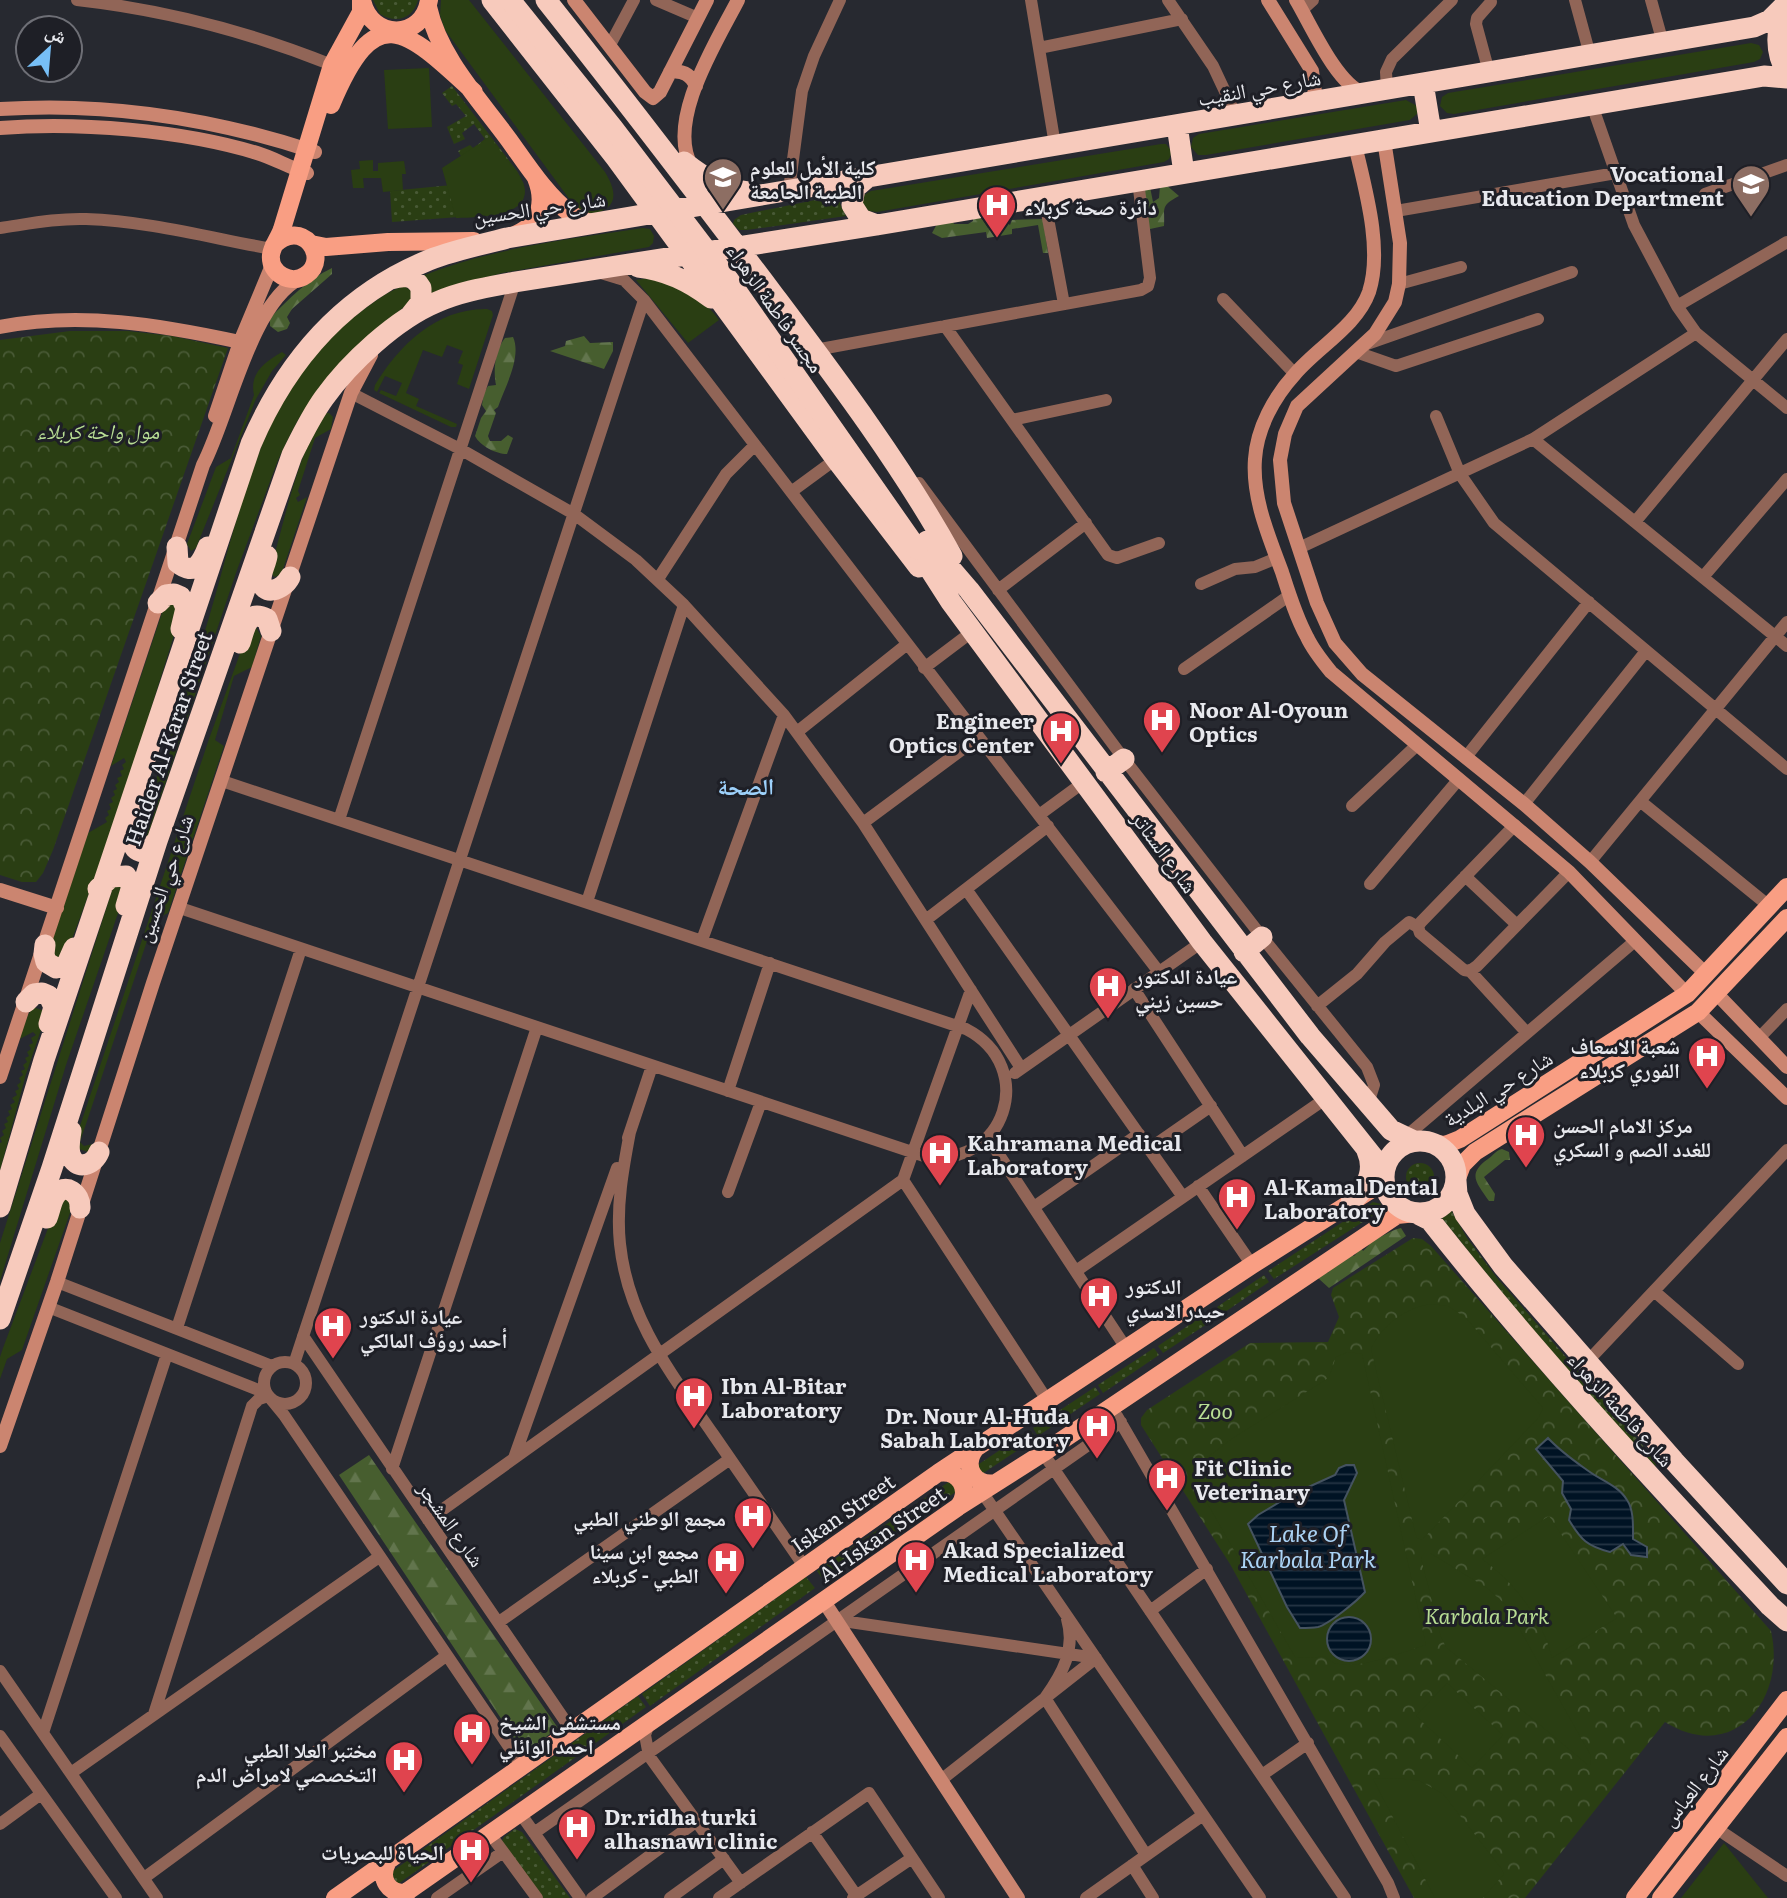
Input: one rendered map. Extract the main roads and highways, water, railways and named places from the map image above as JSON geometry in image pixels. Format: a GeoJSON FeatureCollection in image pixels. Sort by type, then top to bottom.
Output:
{"type":"FeatureCollection","features":[{"type":"Feature","properties":{"kind":"highway"},"geometry":{"type":"LineString","coordinates":[[492,0],[616,158],[908,554],[951,602]]}},
{"type":"Feature","properties":{"kind":"highway","name":"مجسر فاطمة الزهراء"},"geometry":{"type":"LineString","coordinates":[[510,0],[636,157],[922,545]]}},
{"type":"Feature","properties":{"kind":"highway","name":"مجسر فاطمة الزهراء"},"geometry":{"type":"LineString","coordinates":[[525,0],[714,241],[922,545]]}},
{"type":"Feature","properties":{"kind":"highway"},"geometry":{"type":"LineString","coordinates":[[546,0],[654,136],[815,350],[923,506],[969,590]]}},
{"type":"Feature","properties":{"kind":"highway"},"geometry":{"type":"LineString","coordinates":[[1787,4],[1778,33],[1779,50],[1787,72]]}},
{"type":"Feature","properties":{"kind":"highway","name":"شارع حي النقيب"},"geometry":{"type":"LineString","coordinates":[[780,191],[1754,27],[1770,20],[1787,4]]}},
{"type":"Feature","properties":{"kind":"highway"},"geometry":{"type":"LineString","coordinates":[[615,266],[877,225],[1765,76],[1787,78]]}},
{"type":"Feature","properties":{"kind":"highway"},"geometry":{"type":"LineString","coordinates":[[1423,83],[1432,132]]}},
{"type":"Feature","properties":{"kind":"highway"},"geometry":{"type":"LineString","coordinates":[[1177,125],[1184,173]]}},
{"type":"Feature","properties":{"kind":"highway"},"geometry":{"type":"LineString","coordinates":[[616,158],[630,170],[639,172],[649,169],[660,154],[659,144],[654,136]]}},
{"type":"Feature","properties":{"kind":"highway"},"geometry":{"type":"LineString","coordinates":[[654,136],[694,171],[727,188],[780,191]]}},
{"type":"Feature","properties":{"kind":"highway"},"geometry":{"type":"LineString","coordinates":[[599,223],[614,217],[626,201],[625,179],[616,158]]}},
{"type":"Feature","properties":{"kind":"highway"},"geometry":{"type":"LineString","coordinates":[[868,177],[855,188],[852,205],[861,219],[877,225]]}},
{"type":"Feature","properties":{"kind":"highway","name":"شارع حي الحسين"},"geometry":{"type":"LineString","coordinates":[[507,238],[780,191]]}},
{"type":"Feature","properties":{"kind":"highway","name":"Haider Al-Karar Street"},"geometry":{"type":"LineString","coordinates":[[0,1207],[44,1060],[165,705],[240,472],[271,401],[297,362],[339,316],[388,280],[430,260],[507,238]]}},
{"type":"Feature","properties":{"kind":"highway"},"geometry":{"type":"LineString","coordinates":[[765,284],[762,265],[765,254],[772,246],[788,239]]}},
{"type":"Feature","properties":{"kind":"highway"},"geometry":{"type":"LineString","coordinates":[[615,266],[654,270],[683,280],[711,298],[741,330]]}},
{"type":"Feature","properties":{"kind":"highway","name":"Haider Al-Karar Street"},"geometry":{"type":"LineString","coordinates":[[0,1319],[157,841],[271,512],[292,454],[324,398],[388,333],[410,316],[438,301],[515,282],[615,266]]}},
{"type":"Feature","properties":{"kind":"highway"},"geometry":{"type":"LineString","coordinates":[[388,280],[405,276],[411,277],[419,284],[422,298],[420,305],[410,316]]}},
{"type":"Feature","properties":{"kind":"highway"},"geometry":{"type":"LineString","coordinates":[[741,330],[737,312],[747,297],[764,292],[779,302]]}},
{"type":"Feature","properties":{"kind":"highway"},"geometry":{"type":"LineString","coordinates":[[324,398],[337,390],[351,393]]}},
{"type":"Feature","properties":{"kind":"highway"},"geometry":{"type":"LineString","coordinates":[[172,586],[203,559],[223,503],[240,472]]}},
{"type":"Feature","properties":{"kind":"highway"},"geometry":{"type":"LineString","coordinates":[[270,611],[261,578],[269,548],[271,512]]}},
{"type":"Feature","properties":{"kind":"highway","name":"شارع السناتر"},"geometry":{"type":"LineString","coordinates":[[922,545],[969,590],[1310,1036],[1391,1130],[1418,1141]]}},
{"type":"Feature","properties":{"kind":"highway","name":"شارع السناتر"},"geometry":{"type":"LineString","coordinates":[[922,545],[951,602],[972,631],[1202,942],[1365,1146],[1381,1167],[1384,1177]]}},
{"type":"Feature","properties":{"kind":"highway"},"geometry":{"type":"LineString","coordinates":[[177,547],[172,586],[186,608],[179,643],[180,659]]}},
{"type":"Feature","properties":{"kind":"highway"},"geometry":{"type":"LineString","coordinates":[[197,729],[228,676],[247,620],[270,611],[290,577]]}},
{"type":"Feature","properties":{"kind":"highway"},"geometry":{"type":"LineString","coordinates":[[157,841],[145,852],[136,850],[132,842],[167,731],[169,719],[165,705]]}},
{"type":"Feature","properties":{"kind":"highway"},"geometry":{"type":"LineString","coordinates":[[1106,772],[1124,759]]}},
{"type":"Feature","properties":{"kind":"highway"},"geometry":{"type":"LineString","coordinates":[[40,985],[68,962],[90,902],[103,884],[111,877],[121,875],[128,878],[132,886],[111,957],[103,1010]]}},
{"type":"Feature","properties":{"kind":"highway"},"geometry":{"type":"LineString","coordinates":[[1244,952],[1262,937]]}},
{"type":"Feature","properties":{"kind":"highway"},"geometry":{"type":"LineString","coordinates":[[44,1060],[43,1047],[54,1007],[40,985],[45,945]]}},
{"type":"Feature","properties":{"kind":"highway"},"geometry":{"type":"LineString","coordinates":[[1266,1021],[1276,1026],[1284,1023],[1289,1016],[1287,1007]]}},
{"type":"Feature","properties":{"kind":"highway"},"geometry":{"type":"LineString","coordinates":[[1290,1052],[1288,1043],[1293,1035],[1302,1032],[1310,1036]]}},
{"type":"Feature","properties":{"kind":"highway"},"geometry":{"type":"LineString","coordinates":[[74,1100],[69,1150],[80,1186]]}},
{"type":"Feature","properties":{"kind":"highway"},"geometry":{"type":"LineString","coordinates":[[1418,1141],[1449,1155],[1456,1181],[1447,1201],[1438,1208],[1414,1216],[1390,1198],[1384,1177],[1385,1167],[1393,1153],[1406,1144],[1418,1141]]}},
{"type":"Feature","properties":{"kind":"highway"},"geometry":{"type":"LineString","coordinates":[[1351,1202],[1364,1189],[1370,1175],[1371,1161],[1365,1146]]}},
{"type":"Feature","properties":{"kind":"highway"},"geometry":{"type":"LineString","coordinates":[[10,1291],[24,1274],[33,1256],[55,1197],[61,1191],[80,1186],[99,1152]]}},
{"type":"Feature","properties":{"kind":"highway","name":"شارع فاطمة الزهراء"},"geometry":{"type":"LineString","coordinates":[[1456,1181],[1462,1207],[1482,1239],[1586,1363],[1787,1584]]}},
{"type":"Feature","properties":{"kind":"highway","name":"شارع فاطمة الزهراء"},"geometry":{"type":"LineString","coordinates":[[1414,1216],[1646,1472],[1787,1621]]}},
{"type":"Feature","properties":{"kind":"highway"},"geometry":{"type":"LineString","coordinates":[[1646,1472],[1660,1470],[1668,1455]]}},
{"type":"Feature","properties":{"kind":"highway"},"geometry":{"type":"LineString","coordinates":[[1663,1490],[1671,1475],[1685,1473]]}},
{"type":"Feature","properties":{"kind":"highway"},"geometry":{"type":"LineString","coordinates":[[1770,1606],[1787,1627]]}},
{"type":"Feature","properties":{"kind":"main road"},"geometry":{"type":"LineString","coordinates":[[574,0],[645,92],[653,98],[658,95],[707,0]]}},
{"type":"Feature","properties":{"kind":"main road"},"geometry":{"type":"LineString","coordinates":[[694,171],[685,151],[684,136],[696,86],[738,0]]}},
{"type":"Feature","properties":{"kind":"main road"},"geometry":{"type":"LineString","coordinates":[[1268,0],[1312,71],[1314,92],[1310,102]]}},
{"type":"Feature","properties":{"kind":"main road"},"geometry":{"type":"LineString","coordinates":[[362,1],[373,22],[382,28],[407,35],[474,92]]}},
{"type":"Feature","properties":{"kind":"main road"},"geometry":{"type":"LineString","coordinates":[[310,151],[332,65],[359,16],[362,1]]}},
{"type":"Feature","properties":{"kind":"main road"},"geometry":{"type":"LineString","coordinates":[[1303,3],[1342,78],[1354,90],[1363,93]]}},
{"type":"Feature","properties":{"kind":"main road"},"geometry":{"type":"LineString","coordinates":[[177,547],[203,465],[208,437],[240,342],[268,276],[273,251],[310,151],[351,59],[371,35],[414,25],[423,17],[428,4]]}},
{"type":"Feature","properties":{"kind":"main road"},"geometry":{"type":"LineString","coordinates":[[428,4],[440,42],[533,172],[570,213],[587,222],[599,223]]}},
{"type":"Feature","properties":{"kind":"main road"},"geometry":{"type":"LineString","coordinates":[[684,46],[691,56],[708,60]]}},
{"type":"Feature","properties":{"kind":"main road"},"geometry":{"type":"LineString","coordinates":[[670,72],[683,72],[696,86]]}},
{"type":"Feature","properties":{"kind":"main road"},"geometry":{"type":"LineString","coordinates":[[0,109],[68,107],[139,111],[223,126],[310,151]]}},
{"type":"Feature","properties":{"kind":"main road"},"geometry":{"type":"LineString","coordinates":[[135,132],[139,111]]}},
{"type":"Feature","properties":{"kind":"main road"},"geometry":{"type":"LineString","coordinates":[[0,128],[63,126],[135,132],[219,144],[258,153],[303,171]]}},
{"type":"Feature","properties":{"kind":"main road"},"geometry":{"type":"LineString","coordinates":[[1384,140],[1400,243],[1399,284],[1395,302],[1376,334],[1297,407],[1285,434],[1280,460],[1284,503],[1317,603],[1335,643],[1362,674],[1524,804],[1590,862],[1706,975],[1787,887]]}},
{"type":"Feature","properties":{"kind":"main road"},"geometry":{"type":"LineString","coordinates":[[1355,145],[1369,209],[1373,243],[1373,276],[1368,294],[1359,310],[1343,328],[1295,374],[1267,414],[1255,456],[1258,494],[1264,520],[1290,595],[1307,637],[1331,672],[1569,872],[1687,995]]}},
{"type":"Feature","properties":{"kind":"main road"},"geometry":{"type":"LineString","coordinates":[[203,465],[214,444],[260,321],[279,297],[311,270],[314,264],[314,250],[296,232],[293,225],[303,171]]}},
{"type":"Feature","properties":{"kind":"main road"},"geometry":{"type":"LineString","coordinates":[[507,238],[525,230],[540,212],[541,191],[533,172]]}},
{"type":"Feature","properties":{"kind":"main road"},"geometry":{"type":"LineString","coordinates":[[273,251],[286,236],[306,240]]}},
{"type":"Feature","properties":{"kind":"main road","name":"شارع حي الحسين"},"geometry":{"type":"LineString","coordinates":[[306,240],[326,247],[507,238]]}},
{"type":"Feature","properties":{"kind":"main road"},"geometry":{"type":"LineString","coordinates":[[273,251],[280,275],[300,278]]}},
{"type":"Feature","properties":{"kind":"main road"},"geometry":{"type":"LineString","coordinates":[[0,327],[57,320],[90,320],[158,326],[240,342]]}},
{"type":"Feature","properties":{"kind":"main road"},"geometry":{"type":"LineString","coordinates":[[290,577],[351,393],[364,366],[388,333]]}},
{"type":"Feature","properties":{"kind":"main road"},"geometry":{"type":"LineString","coordinates":[[45,945],[172,586]]}},
{"type":"Feature","properties":{"kind":"main road","name":"شارع حي الحسين"},"geometry":{"type":"LineString","coordinates":[[99,1152],[222,780],[270,611]]}},
{"type":"Feature","properties":{"kind":"main road"},"geometry":{"type":"LineString","coordinates":[[0,890],[57,908]]}},
{"type":"Feature","properties":{"kind":"main road"},"geometry":{"type":"LineString","coordinates":[[1787,918],[1717,994],[1787,1066]]}},
{"type":"Feature","properties":{"kind":"main road","name":"شارع حي البلدية"},"geometry":{"type":"LineString","coordinates":[[1418,1141],[1445,1145],[1457,1141],[1687,995],[1706,975]]}},
{"type":"Feature","properties":{"kind":"main road"},"geometry":{"type":"LineString","coordinates":[[0,1077],[40,985]]}},
{"type":"Feature","properties":{"kind":"main road","name":"شارع حي البلدية"},"geometry":{"type":"LineString","coordinates":[[1456,1181],[1462,1165],[1475,1153],[1698,1012],[1717,994]]}},
{"type":"Feature","properties":{"kind":"main road"},"geometry":{"type":"LineString","coordinates":[[1698,1012],[1787,1098]]}},
{"type":"Feature","properties":{"kind":"main road"},"geometry":{"type":"LineString","coordinates":[[1596,1052],[1600,1065],[1608,1069]]}},
{"type":"Feature","properties":{"kind":"main road"},"geometry":{"type":"LineString","coordinates":[[1579,1063],[1587,1067],[1592,1080]]}},
{"type":"Feature","properties":{"kind":"main road","name":"Iskan Street"},"geometry":{"type":"LineString","coordinates":[[340,1895],[938,1473],[1252,1265],[1380,1184],[1384,1177]]}},
{"type":"Feature","properties":{"kind":"main road"},"geometry":{"type":"LineString","coordinates":[[0,1446],[57,1282],[80,1186]]}},
{"type":"Feature","properties":{"kind":"main road","name":"Al-Iskan Street"},"geometry":{"type":"LineString","coordinates":[[402,1895],[958,1507],[1043,1452],[1116,1414],[1414,1216]]}},
{"type":"Feature","properties":{"kind":"main road"},"geometry":{"type":"LineString","coordinates":[[975,1448],[969,1464],[972,1474],[989,1488]]}},
{"type":"Feature","properties":{"kind":"main road"},"geometry":{"type":"LineString","coordinates":[[938,1473],[950,1472],[960,1479],[964,1497],[958,1507]]}},
{"type":"Feature","properties":{"kind":"main road"},"geometry":{"type":"LineString","coordinates":[[823,1600],[1018,1898]]}},
{"type":"Feature","properties":{"kind":"main road","name":"شارع العباس"},"geometry":{"type":"LineString","coordinates":[[1635,1898],[1787,1700]]}},
{"type":"Feature","properties":{"kind":"main road"},"geometry":{"type":"LineString","coordinates":[[1661,1898],[1787,1737]]}},
{"type":"Feature","properties":{"kind":"main road"},"geometry":{"type":"LineString","coordinates":[[387,1863],[383,1872],[388,1887],[402,1895]]}},
{"type":"Feature","properties":{"kind":"main road"},"geometry":{"type":"LineString","coordinates":[[340,1895],[354,1893],[362,1898]]}},
{"type":"Feature","properties":{"kind":"water"},"geometry":{"type":"Polygon","coordinates":[[[1548,1438],[1572,1459],[1623,1495],[1631,1509],[1633,1539],[1647,1547],[1647,1557],[1631,1555],[1623,1544],[1610,1552],[1602,1550],[1590,1545],[1577,1533],[1569,1520],[1571,1509],[1562,1493],[1563,1481],[1536,1449],[1548,1438]]]}},
{"type":"Feature","properties":{"kind":"water","name":"Lake Of Karbala Park"},"geometry":{"type":"Polygon","coordinates":[[[1354,1465],[1357,1473],[1344,1500],[1365,1592],[1343,1612],[1323,1625],[1300,1628],[1287,1607],[1248,1524],[1293,1494],[1335,1475],[1339,1468],[1354,1465]]]}},
{"type":"Feature","properties":{"kind":"water"},"geometry":{"type":"Polygon","coordinates":[[[1349,1617],[1364,1624],[1371,1639],[1364,1654],[1349,1661],[1334,1654],[1327,1639],[1334,1624],[1349,1617]]]}},
{"type":"Feature","properties":{"kind":"place","name":"كلية الأمل للعلوم الطبية الجامعة"},"geometry":{"type":"Point","coordinates":[723,211]}},
{"type":"Feature","properties":{"kind":"place","name":"Vocational Education Department"},"geometry":{"type":"Point","coordinates":[1751,218]}},
{"type":"Feature","properties":{"kind":"place","name":"دائرة صحة كربلاء"},"geometry":{"type":"Point","coordinates":[997,239]}},
{"type":"Feature","properties":{"kind":"place","name":"Noor Al-Oyoun Optics"},"geometry":{"type":"Point","coordinates":[1162,754]}},
{"type":"Feature","properties":{"kind":"place","name":"Engineer Optics Center"},"geometry":{"type":"Point","coordinates":[1061,765]}},
{"type":"Feature","properties":{"kind":"place","name":"عيادة الدكتور حسين زيني"},"geometry":{"type":"Point","coordinates":[1108,1020]}},
{"type":"Feature","properties":{"kind":"place","name":"شعبة الاسعاف الفوري كربلاء"},"geometry":{"type":"Point","coordinates":[1707,1090]}},
{"type":"Feature","properties":{"kind":"place","name":"مركز الامام الحسن للغدد الصم و السكري"},"geometry":{"type":"Point","coordinates":[1526,1169]}},
{"type":"Feature","properties":{"kind":"place","name":"Kahramana Medical Laboratory"},"geometry":{"type":"Point","coordinates":[940,1187]}},
{"type":"Feature","properties":{"kind":"place","name":"Al-Kamal Dental Laboratory"},"geometry":{"type":"Point","coordinates":[1237,1231]}},
{"type":"Feature","properties":{"kind":"place","name":"الدكتور حيدر الاسدي"},"geometry":{"type":"Point","coordinates":[1099,1330]}},
{"type":"Feature","properties":{"kind":"place","name":"عيادة الدكتور أحمد روؤف المالكي"},"geometry":{"type":"Point","coordinates":[333,1360]}},
{"type":"Feature","properties":{"kind":"place","name":"Ibn Al-Bitar Laboratory"},"geometry":{"type":"Point","coordinates":[694,1430]}},
{"type":"Feature","properties":{"kind":"place","name":"Dr. Nour Al-Huda Sabah Laboratory"},"geometry":{"type":"Point","coordinates":[1097,1460]}},
{"type":"Feature","properties":{"kind":"place","name":"Fit Clinic Veterinary"},"geometry":{"type":"Point","coordinates":[1167,1512]}},
{"type":"Feature","properties":{"kind":"place","name":"مجمع الوطني الطبي"},"geometry":{"type":"Point","coordinates":[753,1550]}},
{"type":"Feature","properties":{"kind":"place","name":"Akad Specialized Medical Laboratory"},"geometry":{"type":"Point","coordinates":[916,1594]}},
{"type":"Feature","properties":{"kind":"place","name":"مجمع ابن سينا الطبي - كربلاء"},"geometry":{"type":"Point","coordinates":[726,1595]}},
{"type":"Feature","properties":{"kind":"place","name":"مستشفى الشيخ احمد الوائلي"},"geometry":{"type":"Point","coordinates":[472,1766]}},
{"type":"Feature","properties":{"kind":"place","name":"مختبر العلا الطبي التخصصي لامراض الدم"},"geometry":{"type":"Point","coordinates":[404,1794]}},
{"type":"Feature","properties":{"kind":"place","name":"Dr.ridha turki alhasnawi clinic"},"geometry":{"type":"Point","coordinates":[577,1861]}},
{"type":"Feature","properties":{"kind":"place","name":"الحياة للبصريات"},"geometry":{"type":"Point","coordinates":[471,1884]}},
{"type":"Feature","properties":{"kind":"district","name":"الصحة"},"geometry":{"type":"Point","coordinates":[746,785]}},
{"type":"Feature","properties":{"kind":"park label","name":"مول واحة كربلاء"},"geometry":{"type":"Point","coordinates":[98,429]}},
{"type":"Feature","properties":{"kind":"park label","name":"Zoo"},"geometry":{"type":"Point","coordinates":[1215,1409]}},
{"type":"Feature","properties":{"kind":"park label","name":"Karbala Park"},"geometry":{"type":"Point","coordinates":[1487,1614]}}]}
